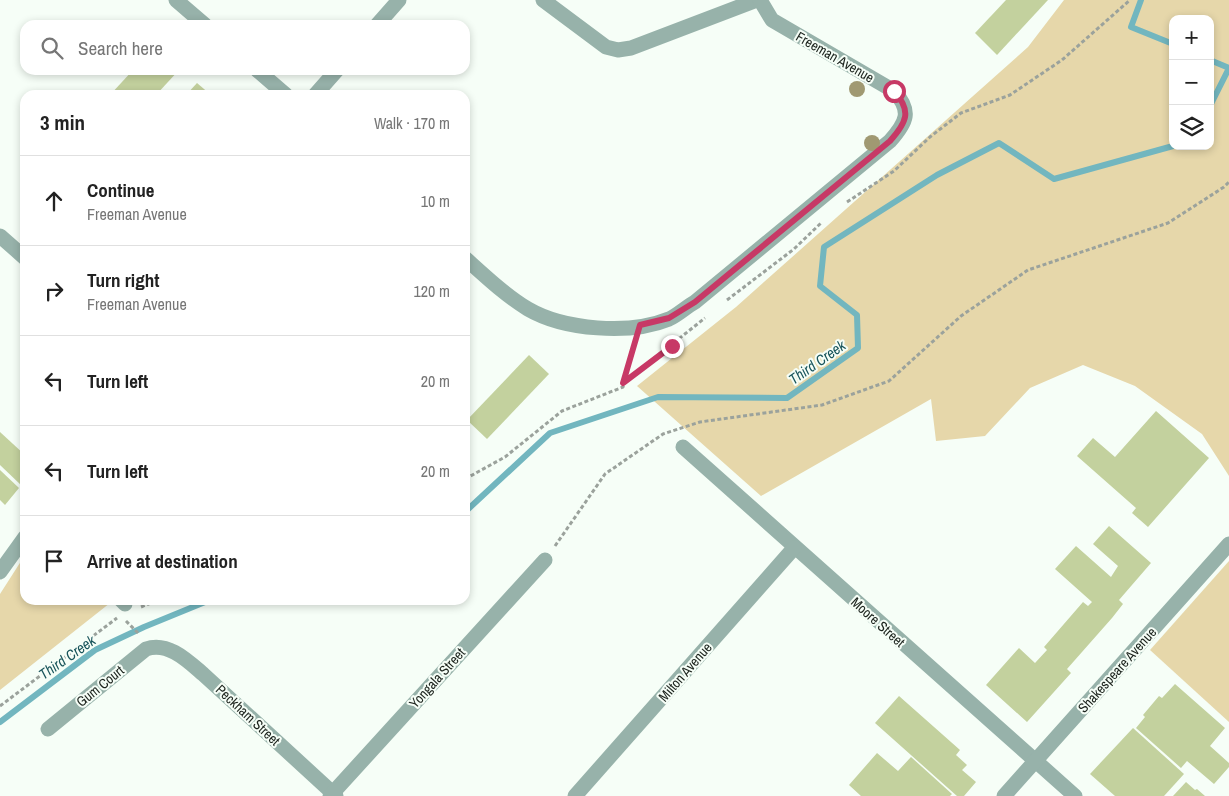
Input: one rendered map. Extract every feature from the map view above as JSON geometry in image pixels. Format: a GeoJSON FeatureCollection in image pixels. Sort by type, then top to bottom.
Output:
{"type":"FeatureCollection","features":[{"type":"Feature","properties":{"kind":"street"},"geometry":{"type":"LineString","coordinates":[[176,0],[199,20]]}},
{"type":"Feature","properties":{"kind":"street"},"geometry":{"type":"LineString","coordinates":[[381,20],[399,0]]}},
{"type":"Feature","properties":{"kind":"street"},"geometry":{"type":"LineString","coordinates":[[543,0],[606,47],[618,50],[631,48],[759,0]]}},
{"type":"Feature","properties":{"kind":"street","name":"Freeman Avenue"},"geometry":{"type":"LineString","coordinates":[[470,262],[503,292],[529,309],[565,325],[633,327],[669,318],[695,302],[890,141],[902,127],[906,115],[905,103],[894,91],[772,20],[759,0]]}},
{"type":"Feature","properties":{"kind":"street"},"geometry":{"type":"LineString","coordinates":[[263,75],[280,90]]}},
{"type":"Feature","properties":{"kind":"street"},"geometry":{"type":"LineString","coordinates":[[319,90],[333,75]]}},
{"type":"Feature","properties":{"kind":"street"},"geometry":{"type":"LineString","coordinates":[[0,236],[20,254]]}},
{"type":"Feature","properties":{"kind":"street","name":"Moore Street"},"geometry":{"type":"LineString","coordinates":[[683,447],[794,548],[1075,796]]}},
{"type":"Feature","properties":{"kind":"street"},"geometry":{"type":"LineString","coordinates":[[0,572],[20,544]]}},
{"type":"Feature","properties":{"kind":"street","name":"Shakespeare Avenue"},"geometry":{"type":"LineString","coordinates":[[1004,796],[1229,544]]}},
{"type":"Feature","properties":{"kind":"street","name":"Milton Avenue"},"geometry":{"type":"LineString","coordinates":[[575,796],[794,548]]}},
{"type":"Feature","properties":{"kind":"street","name":"Yongala Street"},"geometry":{"type":"LineString","coordinates":[[332,795],[545,560]]}},
{"type":"Feature","properties":{"kind":"street","name":"Peckham Street"},"geometry":{"type":"LineString","coordinates":[[148,642],[183,657],[332,795]]}},
{"type":"Feature","properties":{"kind":"street","name":"Gum Court"},"geometry":{"type":"LineString","coordinates":[[48,729],[146,649],[148,642]]}},
{"type":"Feature","properties":{"kind":"path"},"geometry":{"type":"LineString","coordinates":[[844,203],[894,171],[930,137],[961,112],[1010,95],[1062,60],[1130,0]]}},
{"type":"Feature","properties":{"kind":"path"},"geometry":{"type":"LineString","coordinates":[[545,560],[605,474],[663,434],[700,422],[822,405],[889,381],[961,316],[1028,270],[1168,223],[1224,188],[1229,182]]}},
{"type":"Feature","properties":{"kind":"path"},"geometry":{"type":"LineString","coordinates":[[721,305],[786,254],[822,222]]}},
{"type":"Feature","properties":{"kind":"path"},"geometry":{"type":"LineString","coordinates":[[623,383],[707,317]]}},
{"type":"Feature","properties":{"kind":"path"},"geometry":{"type":"LineString","coordinates":[[470,476],[505,457],[562,411],[622,387],[640,325]]}},
{"type":"Feature","properties":{"kind":"path"},"geometry":{"type":"LineString","coordinates":[[0,706],[125,607],[148,642]]}},
{"type":"Feature","properties":{"kind":"shaded area"},"geometry":{"type":"Polygon","coordinates":[[[1064,0],[1229,0],[1229,476],[1202,434],[1135,386],[1083,365],[1030,388],[985,436],[936,441],[931,399],[761,496],[637,386],[736,307],[1028,47],[1064,0]]]}},
{"type":"Feature","properties":{"kind":"shaded area"},"geometry":{"type":"Polygon","coordinates":[[[1229,561],[1229,722],[1150,650],[1229,561]]]}},
{"type":"Feature","properties":{"kind":"shaded area"},"geometry":{"type":"Polygon","coordinates":[[[20,563],[20,605],[107,605],[0,690],[0,594],[20,563]]]}},
{"type":"Feature","properties":{"kind":"building"},"geometry":{"type":"Polygon","coordinates":[[[1006,0],[1048,0],[997,55],[975,33],[1006,0]]]}},
{"type":"Feature","properties":{"kind":"building"},"geometry":{"type":"Polygon","coordinates":[[[128,75],[174,75],[161,90],[115,90],[128,75]]]}},
{"type":"Feature","properties":{"kind":"building"},"geometry":{"type":"Polygon","coordinates":[[[197,83],[205,90],[191,90],[197,83]]]}},
{"type":"Feature","properties":{"kind":"building"},"geometry":{"type":"Polygon","coordinates":[[[529,355],[549,374],[487,439],[470,423],[470,417],[529,355]]]}},
{"type":"Feature","properties":{"kind":"building"},"geometry":{"type":"Polygon","coordinates":[[[1156,411],[1209,458],[1148,527],[1132,513],[1136,508],[1077,456],[1093,438],[1115,457],[1156,411]]]}},
{"type":"Feature","properties":{"kind":"building"},"geometry":{"type":"Polygon","coordinates":[[[0,432],[20,450],[20,484],[0,465],[0,432]]]}},
{"type":"Feature","properties":{"kind":"building"},"geometry":{"type":"Polygon","coordinates":[[[0,470],[19,488],[5,505],[0,500],[0,470]]]}},
{"type":"Feature","properties":{"kind":"building"},"geometry":{"type":"Polygon","coordinates":[[[1109,526],[1151,563],[1119,600],[1123,604],[1112,618],[1067,669],[1071,673],[1027,722],[986,685],[1019,648],[1035,663],[1047,650],[1044,647],[1083,602],[1088,606],[1092,602],[1055,569],[1076,546],[1111,577],[1118,566],[1093,544],[1109,526]]]}},
{"type":"Feature","properties":{"kind":"building"},"geometry":{"type":"Polygon","coordinates":[[[1175,684],[1225,728],[1210,746],[1229,763],[1229,767],[1214,784],[1187,761],[1181,768],[1136,728],[1145,717],[1143,715],[1159,696],[1162,698],[1175,684]]]}},
{"type":"Feature","properties":{"kind":"building"},"geometry":{"type":"Polygon","coordinates":[[[899,696],[960,750],[956,755],[967,765],[962,770],[976,782],[964,796],[957,796],[875,723],[899,696]]]}},
{"type":"Feature","properties":{"kind":"building"},"geometry":{"type":"Polygon","coordinates":[[[1133,728],[1184,774],[1164,796],[1115,796],[1090,774],[1133,728]]]}},
{"type":"Feature","properties":{"kind":"building"},"geometry":{"type":"Polygon","coordinates":[[[877,753],[898,771],[911,757],[952,794],[950,796],[861,796],[849,785],[877,753]]]}},
{"type":"Feature","properties":{"kind":"building"},"geometry":{"type":"Polygon","coordinates":[[[1186,782],[1195,790],[1197,789],[1205,796],[1173,796],[1186,782]]]}},
{"type":"Feature","properties":{"kind":"waterway","name":"Third Creek"},"geometry":{"type":"LineString","coordinates":[[1141,0],[1131,27],[1169,42]]}},
{"type":"Feature","properties":{"kind":"waterway","name":"Third Creek"},"geometry":{"type":"LineString","coordinates":[[1214,62],[1229,68],[1214,98]]}},
{"type":"Feature","properties":{"kind":"waterway","name":"Third Creek"},"geometry":{"type":"LineString","coordinates":[[470,507],[550,433],[658,397],[787,398],[858,348],[857,315],[820,286],[824,247],[937,175],[999,143],[1054,179],[1169,147]]}},
{"type":"Feature","properties":{"kind":"waterway","name":"Third Creek"},"geometry":{"type":"LineString","coordinates":[[0,722],[95,650],[198,605]]}},
{"type":"Feature","properties":{"kind":"route"},"geometry":{"type":"LineString","coordinates":[[672,346],[623,383],[640,325],[669,318],[695,302],[890,141],[902,127],[906,115],[905,103],[894,91]]}}]}
